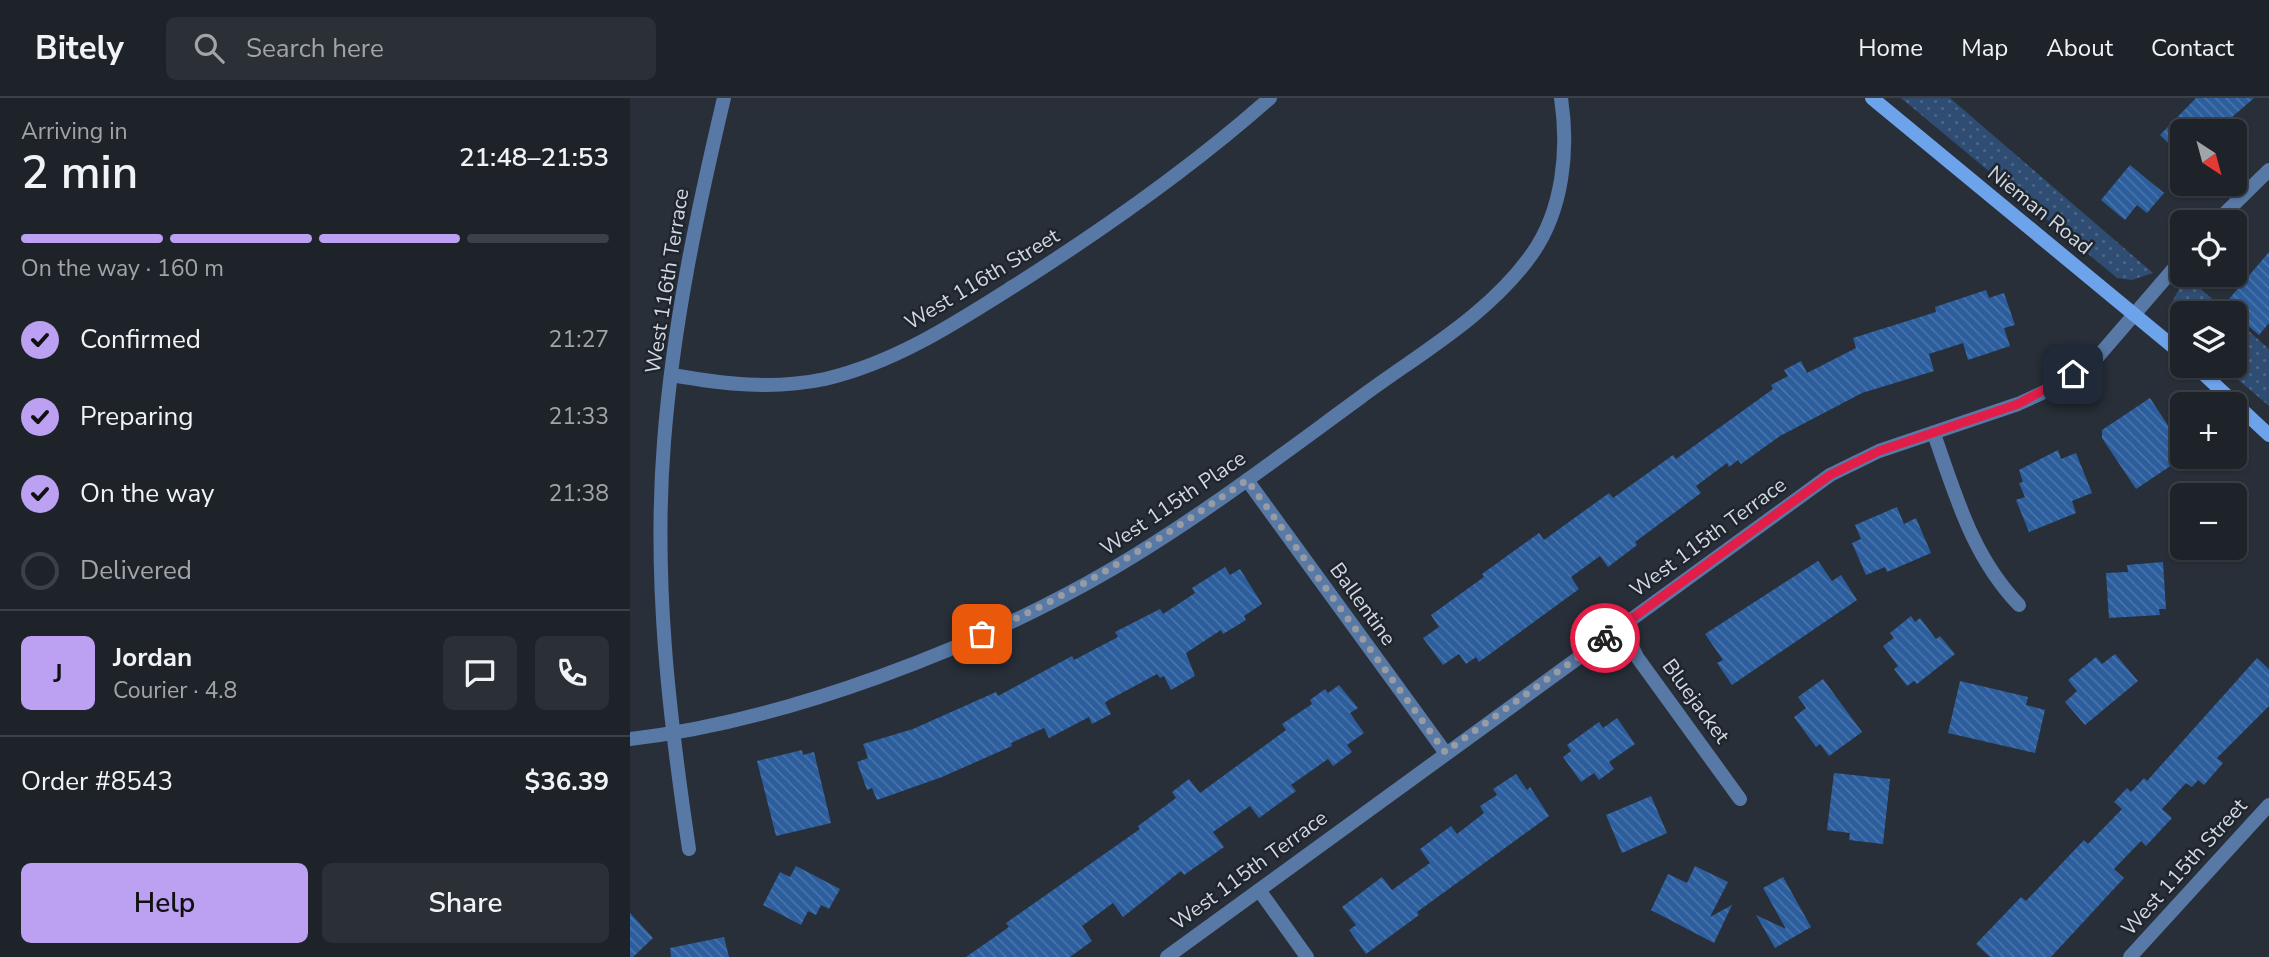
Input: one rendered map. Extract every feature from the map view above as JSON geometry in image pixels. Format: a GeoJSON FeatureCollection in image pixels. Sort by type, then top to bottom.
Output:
{"type":"FeatureCollection","features":[{"type":"Feature","properties":{"kind":"street","name":"West 116th Terrace"},"geometry":{"type":"LineString","coordinates":[[689,849],[672,731],[663,616],[661,500],[664,442],[692,230],[724,98]]}},
{"type":"Feature","properties":{"kind":"street","name":"West 116th Street"},"geometry":{"type":"LineString","coordinates":[[672,375],[724,384],[774,386],[823,379],[871,365],[964,317],[1094,236],[1180,173],[1270,98]]}},
{"type":"Feature","properties":{"kind":"street","name":"West 115th Place"},"geometry":{"type":"LineString","coordinates":[[630,739],[726,720],[839,690],[937,654],[1028,614],[1113,569],[1247,480],[1491,301],[1533,253],[1552,216],[1564,166],[1565,125],[1561,98]]}},
{"type":"Feature","properties":{"kind":"street","name":"Nieman Road"},"geometry":{"type":"LineString","coordinates":[[1872,98],[2170,344]]}},
{"type":"Feature","properties":{"kind":"street"},"geometry":{"type":"LineString","coordinates":[[2229,210],[2269,170]]}},
{"type":"Feature","properties":{"kind":"street","name":"West 115th Terrace"},"geometry":{"type":"LineString","coordinates":[[1167,957],[1445,752],[1830,475],[1879,451],[1934,434],[2051,388],[2095,360],[2170,273]]}},
{"type":"Feature","properties":{"kind":"street"},"geometry":{"type":"LineString","coordinates":[[2208,378],[2269,435]]}},
{"type":"Feature","properties":{"kind":"street"},"geometry":{"type":"LineString","coordinates":[[1934,434],[1971,538],[1999,585],[2019,605]]}},
{"type":"Feature","properties":{"kind":"street","name":"Ballentine"},"geometry":{"type":"LineString","coordinates":[[1247,480],[1445,752]]}},
{"type":"Feature","properties":{"kind":"street","name":"Bluejacket"},"geometry":{"type":"LineString","coordinates":[[1622,625],[1637,657],[1740,799]]}},
{"type":"Feature","properties":{"kind":"street","name":"West 115th Street"},"geometry":{"type":"LineString","coordinates":[[2130,957],[2269,805]]}},
{"type":"Feature","properties":{"kind":"street"},"geometry":{"type":"LineString","coordinates":[[1259,890],[1307,957]]}},
{"type":"Feature","properties":{"kind":"shaded area"},"geometry":{"type":"Polygon","coordinates":[[[1901,98],[1950,98],[2153,273],[2132,280],[2117,278],[1901,98]]]}},
{"type":"Feature","properties":{"kind":"shaded area"},"geometry":{"type":"Polygon","coordinates":[[[2181,287],[2199,287],[2215,301],[2173,301],[2181,287]]]}},
{"type":"Feature","properties":{"kind":"shaded area"},"geometry":{"type":"Polygon","coordinates":[[[2247,330],[2269,349],[2269,406],[2236,378],[2247,378],[2247,330]]]}},
{"type":"Feature","properties":{"kind":"building"},"geometry":{"type":"Polygon","coordinates":[[[2196,98],[2254,98],[2230,119],[2176,119],[2196,98]]]}},
{"type":"Feature","properties":{"kind":"building"},"geometry":{"type":"Polygon","coordinates":[[[2170,125],[2170,145],[2160,135],[2170,125]]]}},
{"type":"Feature","properties":{"kind":"building"},"geometry":{"type":"Polygon","coordinates":[[[2130,165],[2164,193],[2147,213],[2137,205],[2125,220],[2101,200],[2130,165]]]}},
{"type":"Feature","properties":{"kind":"building"},"geometry":{"type":"Polygon","coordinates":[[[2269,252],[2269,323],[2259,335],[2247,325],[2247,301],[2227,301],[2239,287],[2247,287],[2247,278],[2269,252]]]}},
{"type":"Feature","properties":{"kind":"building"},"geometry":{"type":"Polygon","coordinates":[[[1986,290],[1989,298],[2004,293],[2015,325],[2004,328],[2010,346],[1968,360],[1963,343],[1929,354],[1934,371],[1862,393],[1780,436],[1741,464],[1738,460],[1729,467],[1727,463],[1696,486],[1701,493],[1635,542],[1637,545],[1608,567],[1600,556],[1571,577],[1579,589],[1479,662],[1476,657],[1466,664],[1459,654],[1443,665],[1423,638],[1439,627],[1431,615],[1484,577],[1482,574],[1539,533],[1544,540],[1609,493],[1613,498],[1673,455],[1676,459],[1773,389],[1771,385],[1788,376],[1784,370],[1801,361],[1807,373],[1856,348],[1853,338],[1936,312],[1935,307],[1986,290]]]}},
{"type":"Feature","properties":{"kind":"building"},"geometry":{"type":"Polygon","coordinates":[[[2150,398],[2170,429],[2170,466],[2136,489],[2102,438],[2102,430],[2150,398]]]}},
{"type":"Feature","properties":{"kind":"building"},"geometry":{"type":"Polygon","coordinates":[[[2058,450],[2061,459],[2076,453],[2092,493],[2072,501],[2076,513],[2029,532],[2016,500],[2025,497],[2019,483],[2023,482],[2019,470],[2058,450]]]}},
{"type":"Feature","properties":{"kind":"building"},"geometry":{"type":"Polygon","coordinates":[[[1897,507],[1904,524],[1916,518],[1931,553],[1887,572],[1885,567],[1866,575],[1852,543],[1861,539],[1855,525],[1897,507]]]}},
{"type":"Feature","properties":{"kind":"building"},"geometry":{"type":"Polygon","coordinates":[[[1818,561],[1832,581],[1841,575],[1857,600],[1732,685],[1717,663],[1723,660],[1705,634],[1818,561]]]}},
{"type":"Feature","properties":{"kind":"building"},"geometry":{"type":"Polygon","coordinates":[[[2163,562],[2166,609],[2159,609],[2160,615],[2109,618],[2106,573],[2128,572],[2127,565],[2163,562]]]}},
{"type":"Feature","properties":{"kind":"building"},"geometry":{"type":"Polygon","coordinates":[[[1225,567],[1230,575],[1240,569],[1262,604],[1244,616],[1246,620],[1223,634],[1221,630],[1186,653],[1195,676],[1171,690],[1164,676],[1160,678],[1157,674],[1107,701],[1105,703],[1111,714],[1092,724],[1089,717],[1049,738],[1044,728],[1011,743],[1012,746],[942,777],[877,800],[872,788],[867,790],[857,762],[868,758],[863,744],[913,729],[996,692],[998,696],[1072,656],[1074,660],[1118,637],[1115,632],[1160,609],[1163,614],[1195,593],[1192,588],[1225,567]]]}},
{"type":"Feature","properties":{"kind":"building"},"geometry":{"type":"Polygon","coordinates":[[[1911,616],[1915,622],[1920,618],[1936,639],[1940,636],[1955,654],[1917,684],[1914,681],[1907,686],[1894,669],[1898,666],[1883,646],[1894,638],[1890,633],[1911,616]]]}},
{"type":"Feature","properties":{"kind":"building"},"geometry":{"type":"Polygon","coordinates":[[[2115,654],[2138,681],[2085,725],[2065,702],[2077,691],[2068,680],[2096,657],[2102,664],[2115,654]]]}},
{"type":"Feature","properties":{"kind":"building"},"geometry":{"type":"Polygon","coordinates":[[[2257,658],[2269,669],[2269,706],[2217,758],[2223,763],[2204,785],[2198,780],[2192,787],[2186,783],[2162,809],[2172,818],[2146,846],[2141,841],[2114,869],[2124,878],[2051,957],[1990,957],[1976,944],[2021,897],[2026,901],[2084,840],[2088,844],[2122,809],[2114,802],[2127,788],[2131,792],[2144,778],[2147,781],[2257,658]]]}},
{"type":"Feature","properties":{"kind":"building"},"geometry":{"type":"Polygon","coordinates":[[[1823,679],[1862,732],[1829,756],[1820,744],[1816,747],[1794,717],[1806,708],[1798,697],[1823,679]]]}},
{"type":"Feature","properties":{"kind":"building"},"geometry":{"type":"Polygon","coordinates":[[[1960,681],[2028,697],[2026,705],[2045,710],[2035,753],[1948,733],[1960,681]]]}},
{"type":"Feature","properties":{"kind":"building"},"geometry":{"type":"Polygon","coordinates":[[[1339,685],[1358,708],[1350,713],[1364,733],[1347,745],[1352,752],[1333,766],[1328,759],[1291,785],[1296,791],[1259,818],[1250,806],[1213,832],[1224,847],[1184,875],[1181,871],[1123,917],[1113,903],[1082,926],[1092,941],[1070,957],[966,957],[1009,927],[1006,923],[1140,829],[1138,826],[1176,798],[1172,792],[1189,779],[1200,793],[1286,730],[1282,724],[1312,704],[1310,700],[1325,689],[1328,693],[1339,685]]]}},
{"type":"Feature","properties":{"kind":"building"},"geometry":{"type":"Polygon","coordinates":[[[1617,718],[1635,744],[1609,762],[1614,769],[1599,780],[1594,773],[1581,782],[1563,757],[1571,751],[1567,745],[1599,722],[1603,728],[1617,718]]]}},
{"type":"Feature","properties":{"kind":"building"},"geometry":{"type":"Polygon","coordinates":[[[802,750],[803,755],[814,752],[831,823],[776,836],[757,761],[802,750]]]}},
{"type":"Feature","properties":{"kind":"building"},"geometry":{"type":"Polygon","coordinates":[[[1834,773],[1890,779],[1883,844],[1849,840],[1850,833],[1827,830],[1834,773]]]}},
{"type":"Feature","properties":{"kind":"building"},"geometry":{"type":"Polygon","coordinates":[[[1516,774],[1527,790],[1530,787],[1549,816],[1417,912],[1419,915],[1366,954],[1349,930],[1356,925],[1342,907],[1382,877],[1392,890],[1430,863],[1420,849],[1451,826],[1457,834],[1484,813],[1480,806],[1497,795],[1493,789],[1516,774]]]}},
{"type":"Feature","properties":{"kind":"building"},"geometry":{"type":"Polygon","coordinates":[[[1651,796],[1667,833],[1622,853],[1606,815],[1651,796]]]}},
{"type":"Feature","properties":{"kind":"building"},"geometry":{"type":"Polygon","coordinates":[[[796,866],[840,889],[829,909],[821,905],[816,915],[808,911],[801,925],[763,905],[780,872],[790,877],[796,866]]]}},
{"type":"Feature","properties":{"kind":"building"},"geometry":{"type":"Polygon","coordinates":[[[1695,866],[1728,882],[1710,917],[1732,905],[1714,943],[1651,910],[1668,874],[1687,883],[1695,866]]]}},
{"type":"Feature","properties":{"kind":"building"},"geometry":{"type":"Polygon","coordinates":[[[1783,877],[1811,927],[1775,948],[1756,915],[1786,929],[1763,888],[1783,877]]]}},
{"type":"Feature","properties":{"kind":"building"},"geometry":{"type":"Polygon","coordinates":[[[630,913],[653,938],[633,957],[630,957],[630,913]]]}},
{"type":"Feature","properties":{"kind":"building"},"geometry":{"type":"Polygon","coordinates":[[[724,937],[729,957],[671,957],[670,948],[724,937]]]}},
{"type":"Feature","properties":{"kind":"way so far"},"geometry":{"type":"LineString","coordinates":[[982,634],[1028,614],[1113,569],[1247,480],[1445,752],[1605,638]]}},
{"type":"Feature","properties":{"kind":"route"},"geometry":{"type":"LineString","coordinates":[[1605,638],[1830,475],[1879,451],[2018,404],[2073,374]]}}]}
